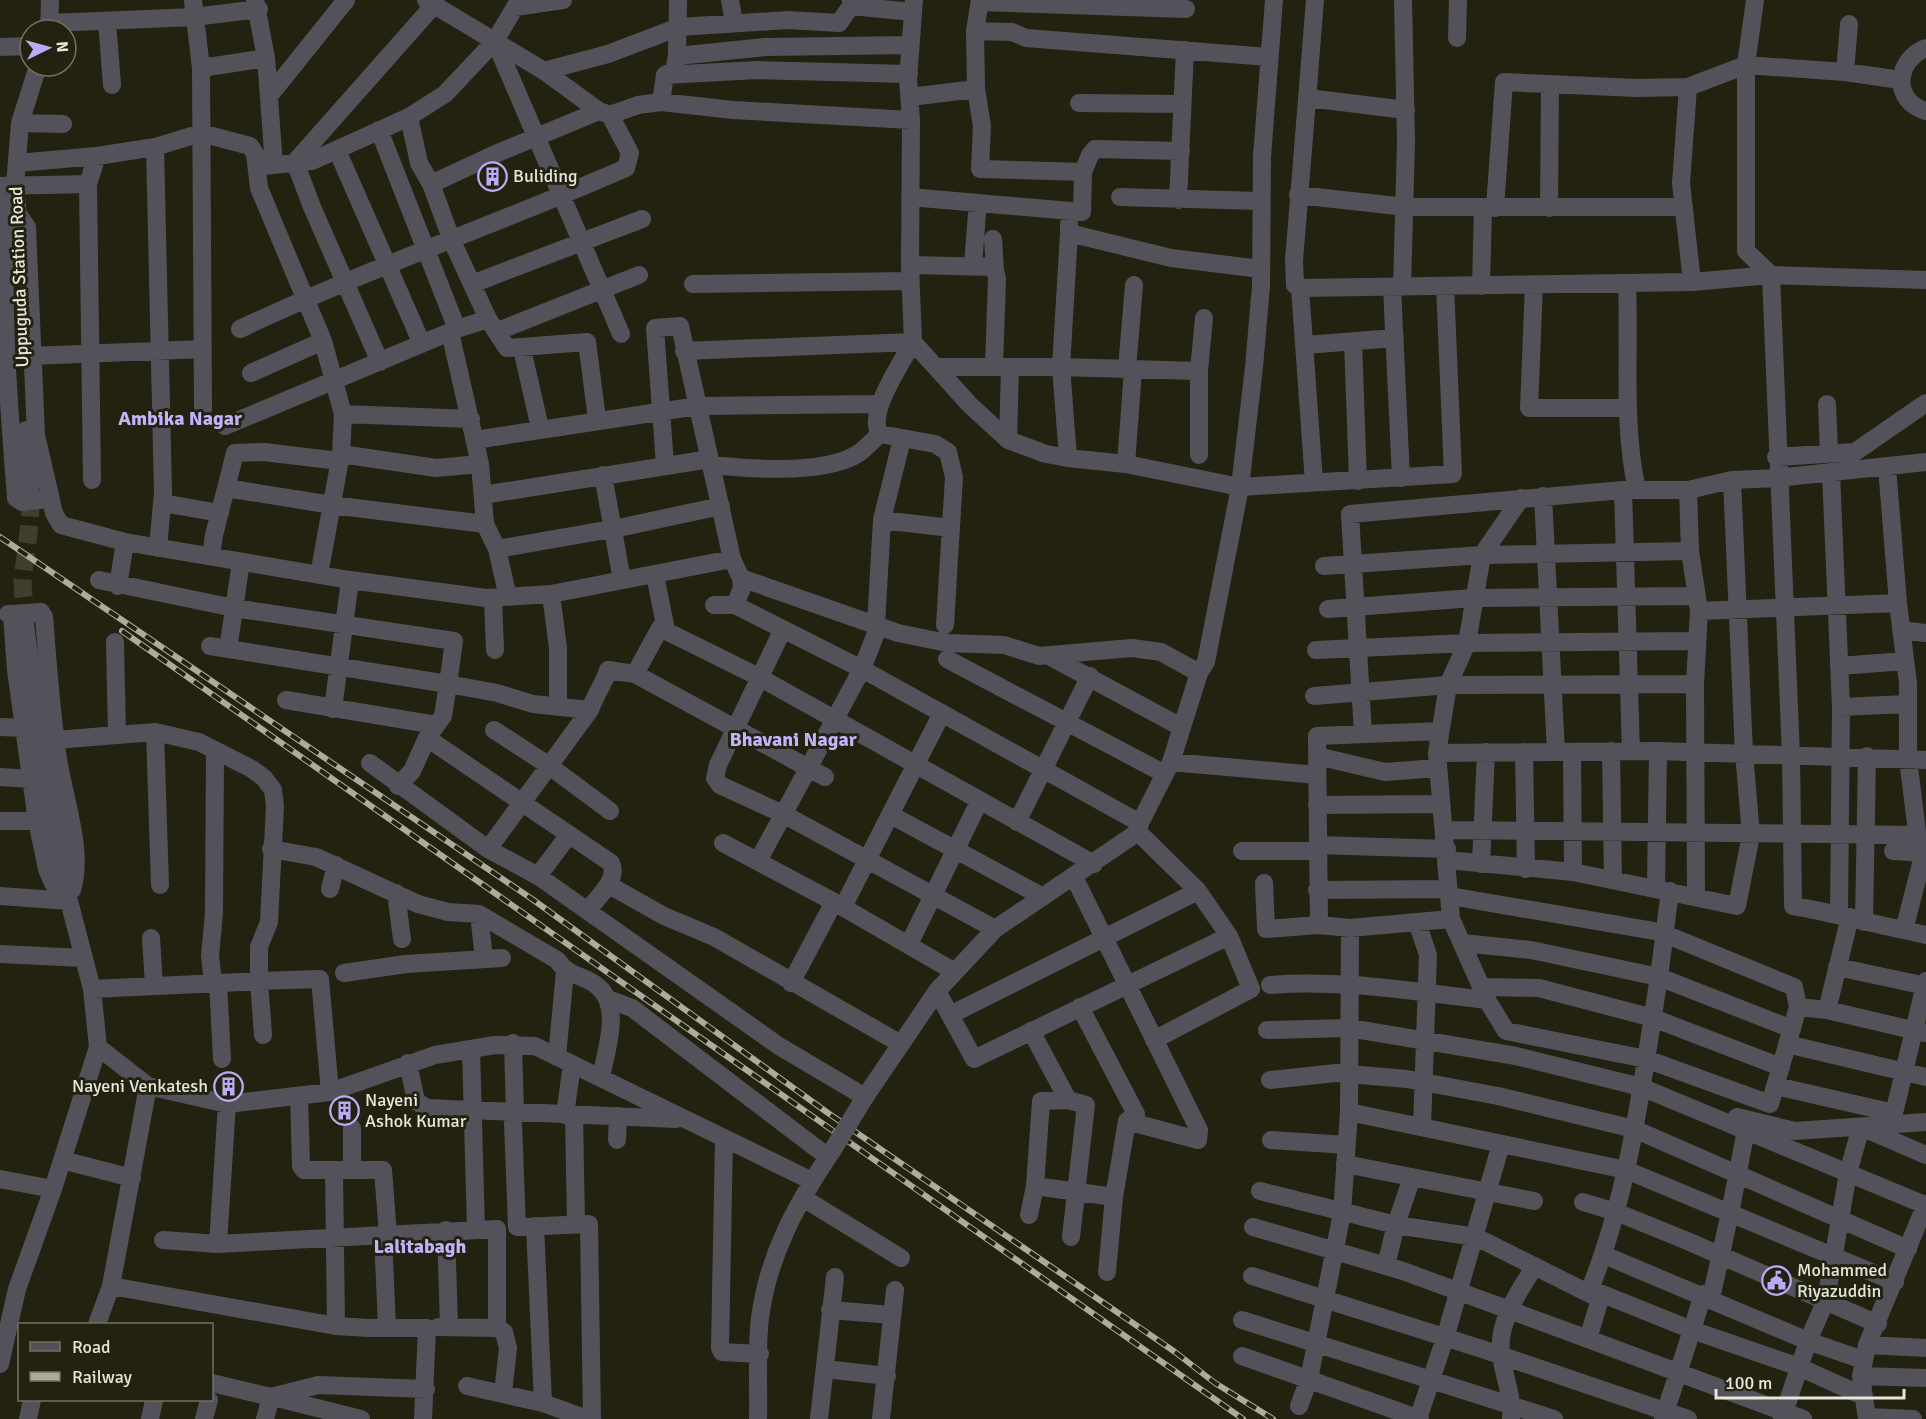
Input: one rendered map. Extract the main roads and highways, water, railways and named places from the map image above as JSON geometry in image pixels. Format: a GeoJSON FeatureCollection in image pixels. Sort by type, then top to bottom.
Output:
{"type":"FeatureCollection","features":[{"type":"Feature","properties":{"kind":"tunnel"},"geometry":{"type":"LineString","coordinates":[[25,624],[23,582],[30,491]]}},
{"type":"Feature","properties":{"kind":"railway"},"geometry":{"type":"LineString","coordinates":[[0,537],[532,899],[828,1113],[1175,1352],[1215,1383],[1273,1419]]}},
{"type":"Feature","properties":{"kind":"railway"},"geometry":{"type":"LineString","coordinates":[[122,631],[1243,1419]]}},
{"type":"Feature","properties":{"kind":"place","name":"Buliding"},"geometry":{"type":"Point","coordinates":[492,176]}},
{"type":"Feature","properties":{"kind":"place","name":"Nayeni Venkatesh"},"geometry":{"type":"Point","coordinates":[229,1086]}},
{"type":"Feature","properties":{"kind":"place","name":"Nayeni Ashok Kumar"},"geometry":{"type":"Point","coordinates":[344,1110]}},
{"type":"Feature","properties":{"kind":"place","name":"Mohammed Riyazuddin"},"geometry":{"type":"Point","coordinates":[1776,1280]}},
{"type":"Feature","properties":{"kind":"district","name":"Ambika Nagar"},"geometry":{"type":"Point","coordinates":[180,418]}},
{"type":"Feature","properties":{"kind":"district","name":"Bhavani Nagar"},"geometry":{"type":"Point","coordinates":[793,739]}},
{"type":"Feature","properties":{"kind":"district","name":"Lalitabagh"},"geometry":{"type":"Point","coordinates":[420,1246]}}]}
